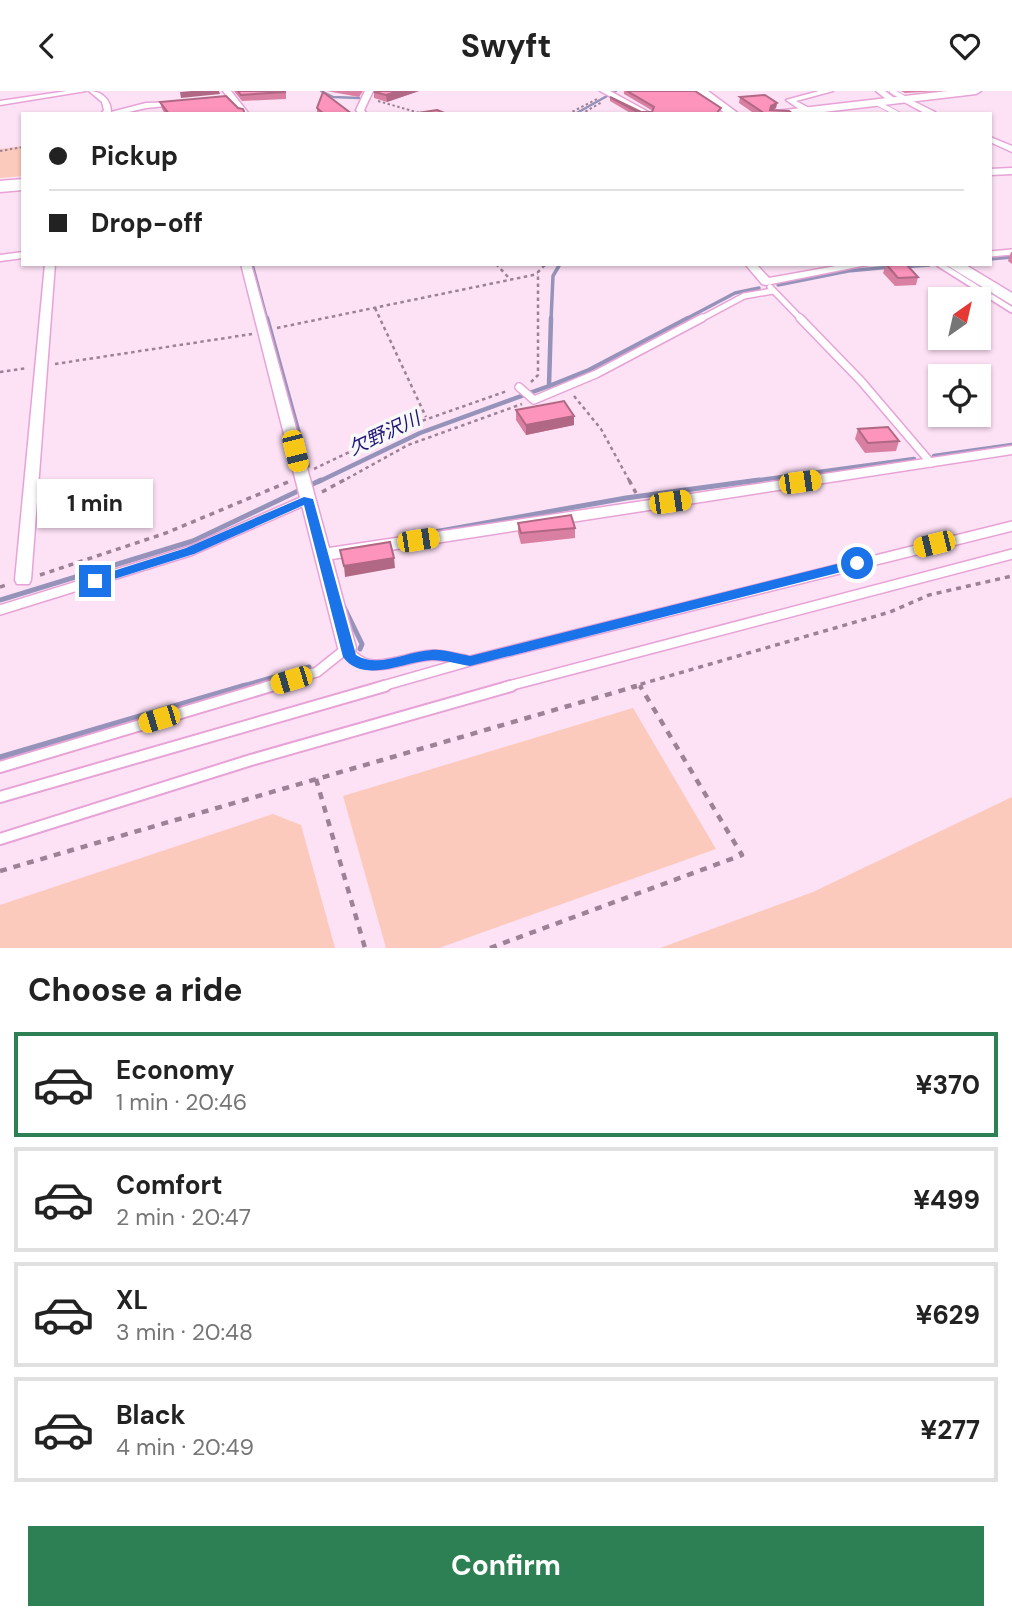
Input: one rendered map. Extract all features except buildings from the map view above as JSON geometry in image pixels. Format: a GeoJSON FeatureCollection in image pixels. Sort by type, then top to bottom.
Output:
{"type":"FeatureCollection","features":[{"type":"Feature","properties":{"kind":"street"},"geometry":{"type":"LineString","coordinates":[[0,103],[82,91]]}},
{"type":"Feature","properties":{"kind":"street"},"geometry":{"type":"LineString","coordinates":[[93,91],[105,101],[106,112]]}},
{"type":"Feature","properties":{"kind":"street"},"geometry":{"type":"LineString","coordinates":[[702,91],[731,112]]}},
{"type":"Feature","properties":{"kind":"street"},"geometry":{"type":"LineString","coordinates":[[807,111],[790,100],[829,91]]}},
{"type":"Feature","properties":{"kind":"street"},"geometry":{"type":"LineString","coordinates":[[907,100],[976,91]]}},
{"type":"Feature","properties":{"kind":"street"},"geometry":{"type":"LineString","coordinates":[[609,93],[644,112]]}},
{"type":"Feature","properties":{"kind":"street"},"geometry":{"type":"LineString","coordinates":[[215,100],[230,94],[244,112]]}},
{"type":"Feature","properties":{"kind":"street"},"geometry":{"type":"LineString","coordinates":[[362,112],[360,110],[369,94]]}},
{"type":"Feature","properties":{"kind":"street"},"geometry":{"type":"LineString","coordinates":[[797,112],[893,96],[907,100],[928,112]]}},
{"type":"Feature","properties":{"kind":"street"},"geometry":{"type":"LineString","coordinates":[[121,112],[170,102],[188,104]]}},
{"type":"Feature","properties":{"kind":"street"},"geometry":{"type":"LineString","coordinates":[[992,140],[1012,149]]}},
{"type":"Feature","properties":{"kind":"street"},"geometry":{"type":"LineString","coordinates":[[992,172],[1012,170]]}},
{"type":"Feature","properties":{"kind":"street"},"geometry":{"type":"LineString","coordinates":[[0,186],[21,184]]}},
{"type":"Feature","properties":{"kind":"street"},"geometry":{"type":"LineString","coordinates":[[0,258],[21,255]]}},
{"type":"Feature","properties":{"kind":"street"},"geometry":{"type":"LineString","coordinates":[[23,580],[50,266]]}},
{"type":"Feature","properties":{"kind":"street"},"geometry":{"type":"LineString","coordinates":[[247,266],[270,330],[306,491],[347,648]]}},
{"type":"Feature","properties":{"kind":"street"},"geometry":{"type":"LineString","coordinates":[[752,266],[769,286],[858,266]]}},
{"type":"Feature","properties":{"kind":"street"},"geometry":{"type":"LineString","coordinates":[[956,266],[1012,300]]}},
{"type":"Feature","properties":{"kind":"street"},"geometry":{"type":"LineString","coordinates":[[322,555],[1012,450]]}},
{"type":"Feature","properties":{"kind":"lane"},"geometry":{"type":"LineString","coordinates":[[878,97],[896,112]]}},
{"type":"Feature","properties":{"kind":"lane"},"geometry":{"type":"LineString","coordinates":[[992,254],[1012,252]]}},
{"type":"Feature","properties":{"kind":"lane"},"geometry":{"type":"LineString","coordinates":[[942,266],[1012,310]]}},
{"type":"Feature","properties":{"kind":"lane"},"geometry":{"type":"LineString","coordinates":[[521,388],[534,400],[596,374],[744,296],[769,286],[861,381],[931,463]]}},
{"type":"Feature","properties":{"kind":"lane"},"geometry":{"type":"LineString","coordinates":[[0,610],[190,551],[306,491]]}},
{"type":"Feature","properties":{"kind":"lane"},"geometry":{"type":"LineString","coordinates":[[0,797],[470,661],[1012,526]]}},
{"type":"Feature","properties":{"kind":"lane"},"geometry":{"type":"LineString","coordinates":[[0,839],[409,713],[631,652],[1012,554]]}},
{"type":"Feature","properties":{"kind":"lane"},"geometry":{"type":"LineString","coordinates":[[0,767],[317,672],[347,648],[350,657],[361,665],[376,666],[432,655],[470,661]]}},
{"type":"Feature","properties":{"kind":"path"},"geometry":{"type":"LineString","coordinates":[[572,112],[609,93]]}},
{"type":"Feature","properties":{"kind":"path"},"geometry":{"type":"LineString","coordinates":[[369,94],[418,112]]}},
{"type":"Feature","properties":{"kind":"path"},"geometry":{"type":"LineString","coordinates":[[0,151],[21,148]]}},
{"type":"Feature","properties":{"kind":"path"},"geometry":{"type":"LineString","coordinates":[[498,266],[509,279]]}},
{"type":"Feature","properties":{"kind":"path"},"geometry":{"type":"LineString","coordinates":[[0,372],[270,330],[538,274]]}},
{"type":"Feature","properties":{"kind":"path"},"geometry":{"type":"LineString","coordinates":[[375,308],[426,418]]}},
{"type":"Feature","properties":{"kind":"path"},"geometry":{"type":"LineString","coordinates":[[566,386],[601,429],[643,506]]}},
{"type":"Feature","properties":{"kind":"path"},"geometry":{"type":"LineString","coordinates":[[306,491],[446,429],[534,400]]}},
{"type":"Feature","properties":{"kind":"path"},"geometry":{"type":"LineString","coordinates":[[0,871],[890,612],[929,595],[1012,576]]}},
{"type":"Feature","properties":{"kind":"path"},"geometry":{"type":"LineString","coordinates":[[491,948],[742,855],[640,685]]}},
{"type":"Feature","properties":{"kind":"path"},"geometry":{"type":"LineString","coordinates":[[316,779],[365,948]]}},
{"type":"Feature","properties":{"kind":"shaded area"},"geometry":{"type":"Polygon","coordinates":[[[21,146],[21,176],[0,178],[0,149],[21,146]]]}},
{"type":"Feature","properties":{"kind":"shaded area"},"geometry":{"type":"Polygon","coordinates":[[[633,708],[716,849],[439,948],[386,948],[343,796],[633,708]]]}},
{"type":"Feature","properties":{"kind":"shaded area"},"geometry":{"type":"Polygon","coordinates":[[[1012,797],[1012,948],[660,948],[813,892],[1012,797]]]}},
{"type":"Feature","properties":{"kind":"shaded area"},"geometry":{"type":"Polygon","coordinates":[[[273,814],[301,825],[335,948],[0,948],[0,905],[273,814]]]}},
{"type":"Feature","properties":{"kind":"waterway"},"geometry":{"type":"LineString","coordinates":[[321,91],[333,97],[359,98]]}},
{"type":"Feature","properties":{"kind":"waterway","name":"欠野沢川"},"geometry":{"type":"LineString","coordinates":[[579,112],[616,91]]}},
{"type":"Feature","properties":{"kind":"waterway"},"geometry":{"type":"LineString","coordinates":[[992,259],[1012,257]]}},
{"type":"Feature","properties":{"kind":"waterway"},"geometry":{"type":"LineString","coordinates":[[253,266],[267,320]]}},
{"type":"Feature","properties":{"kind":"waterway","name":"欠野沢川"},"geometry":{"type":"LineString","coordinates":[[551,320],[553,276],[559,266]]}},
{"type":"Feature","properties":{"kind":"waterway"},"geometry":{"type":"LineString","coordinates":[[901,267],[915,266]]}},
{"type":"Feature","properties":{"kind":"waterway"},"geometry":{"type":"LineString","coordinates":[[778,285],[848,271],[891,267]]}},
{"type":"Feature","properties":{"kind":"waterway"},"geometry":{"type":"LineString","coordinates":[[684,320],[735,293],[759,288]]}},
{"type":"Feature","properties":{"kind":"waterway"},"geometry":{"type":"LineString","coordinates":[[267,318],[308,466]]}},
{"type":"Feature","properties":{"kind":"waterway","name":"欠野沢川"},"geometry":{"type":"LineString","coordinates":[[549,386],[551,318]]}},
{"type":"Feature","properties":{"kind":"waterway"},"geometry":{"type":"LineString","coordinates":[[549,386],[589,370],[688,318]]}},
{"type":"Feature","properties":{"kind":"waterway","name":"欠野沢川"},"geometry":{"type":"LineString","coordinates":[[318,482],[420,433],[549,386]]}},
{"type":"Feature","properties":{"kind":"waterway"},"geometry":{"type":"LineString","coordinates":[[934,456],[1012,445]]}},
{"type":"Feature","properties":{"kind":"waterway"},"geometry":{"type":"LineString","coordinates":[[746,482],[914,459]]}},
{"type":"Feature","properties":{"kind":"waterway","name":"欠野沢川"},"geometry":{"type":"LineString","coordinates":[[0,600],[193,541],[321,480]]}},
{"type":"Feature","properties":{"kind":"waterway"},"geometry":{"type":"LineString","coordinates":[[423,534],[626,498],[759,480]]}},
{"type":"Feature","properties":{"kind":"waterway"},"geometry":{"type":"LineString","coordinates":[[344,607],[362,644],[360,649]]}},
{"type":"Feature","properties":{"kind":"waterway"},"geometry":{"type":"LineString","coordinates":[[240,687],[309,667]]}},
{"type":"Feature","properties":{"kind":"waterway"},"geometry":{"type":"LineString","coordinates":[[0,758],[245,686]]}},
{"type":"Feature","properties":{"kind":"route"},"geometry":{"type":"LineString","coordinates":[[95,581],[190,551],[308,499],[350,657],[361,665],[376,666],[432,655],[470,661],[857,563]]}}]}
